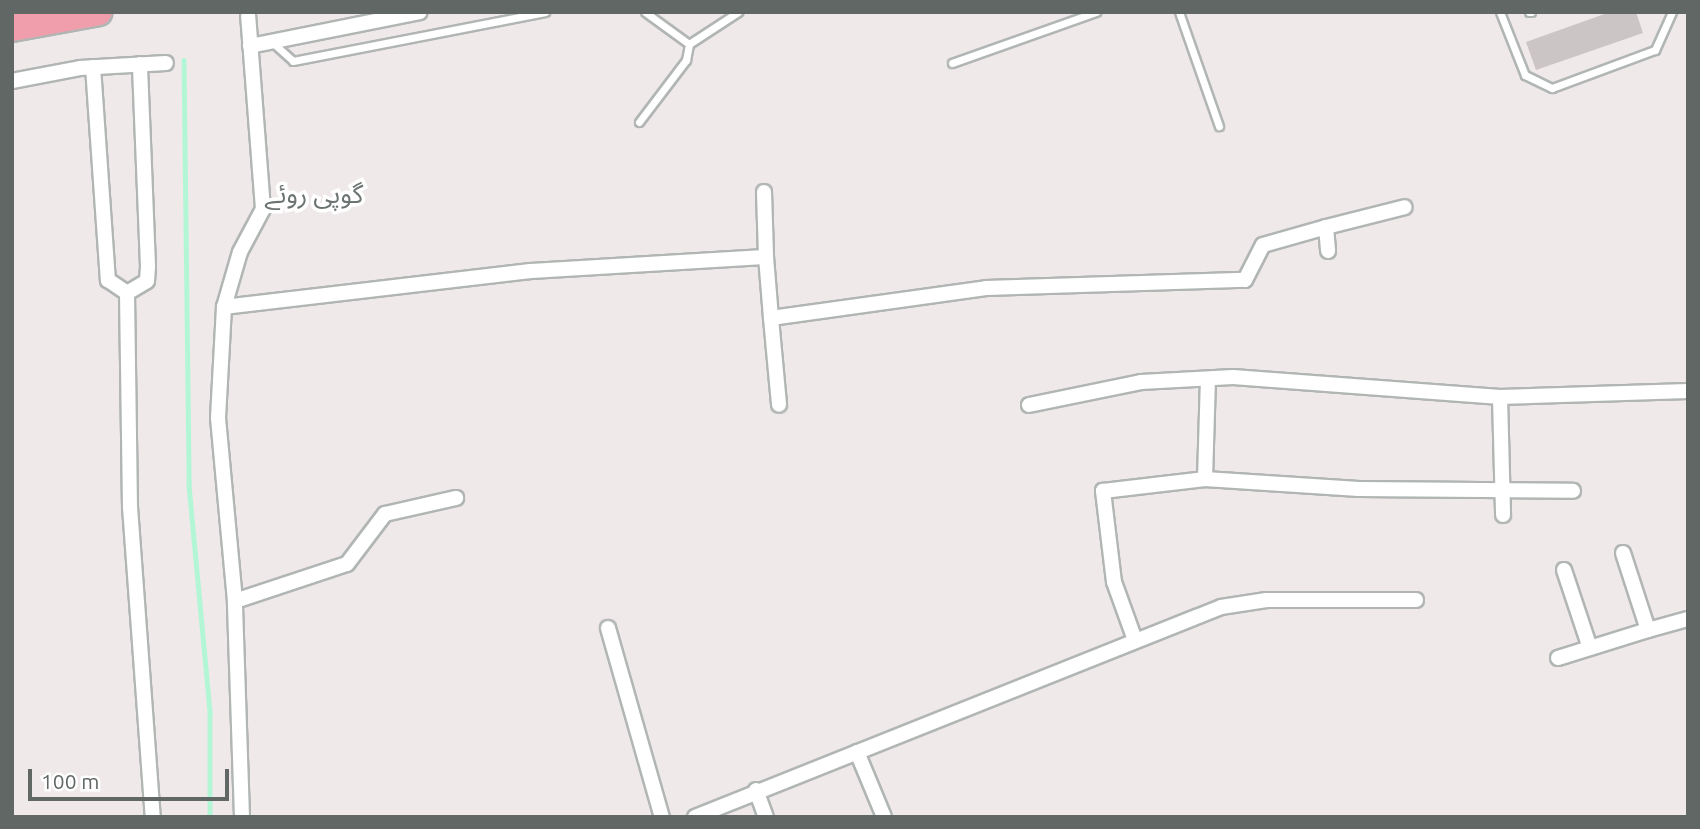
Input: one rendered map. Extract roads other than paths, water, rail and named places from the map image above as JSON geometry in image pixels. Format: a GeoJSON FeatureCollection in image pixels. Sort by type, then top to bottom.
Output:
{"type":"FeatureCollection","features":[{"type":"Feature","properties":{"kind":"highway"},"geometry":{"type":"LineString","coordinates":[[12,29],[99,12]]}},
{"type":"Feature","properties":{"kind":"street"},"geometry":{"type":"LineString","coordinates":[[250,46],[420,12]]}},
{"type":"Feature","properties":{"kind":"street"},"geometry":{"type":"LineString","coordinates":[[242,817],[234,601],[218,418],[224,307],[240,252],[263,209],[248,16]]}},
{"type":"Feature","properties":{"kind":"street"},"geometry":{"type":"LineString","coordinates":[[12,81],[93,67],[166,63]]}},
{"type":"Feature","properties":{"kind":"street"},"geometry":{"type":"LineString","coordinates":[[127,293],[147,281],[148,266],[140,64]]}},
{"type":"Feature","properties":{"kind":"street"},"geometry":{"type":"LineString","coordinates":[[93,67],[108,280],[127,293]]}},
{"type":"Feature","properties":{"kind":"street"},"geometry":{"type":"LineString","coordinates":[[764,192],[766,257],[779,405]]}},
{"type":"Feature","properties":{"kind":"street"},"geometry":{"type":"LineString","coordinates":[[771,318],[986,288],[1245,280],[1263,245],[1405,207]]}},
{"type":"Feature","properties":{"kind":"street"},"geometry":{"type":"LineString","coordinates":[[1326,227],[1328,251]]}},
{"type":"Feature","properties":{"kind":"street"},"geometry":{"type":"LineString","coordinates":[[224,307],[530,271],[766,257]]}},
{"type":"Feature","properties":{"kind":"street"},"geometry":{"type":"LineString","coordinates":[[127,293],[130,507],[153,817]]}},
{"type":"Feature","properties":{"kind":"street"},"geometry":{"type":"LineString","coordinates":[[1205,479],[1208,379]]}},
{"type":"Feature","properties":{"kind":"street"},"geometry":{"type":"LineString","coordinates":[[1029,405],[1141,382],[1208,379],[1500,397],[1688,391]]}},
{"type":"Feature","properties":{"kind":"street"},"geometry":{"type":"LineString","coordinates":[[1500,397],[1505,490],[1503,515]]}},
{"type":"Feature","properties":{"kind":"street"},"geometry":{"type":"LineString","coordinates":[[1135,640],[1114,582],[1103,491],[1205,479],[1573,491]]}},
{"type":"Feature","properties":{"kind":"street"},"geometry":{"type":"LineString","coordinates":[[234,601],[347,564],[385,514],[456,498]]}},
{"type":"Feature","properties":{"kind":"street"},"geometry":{"type":"LineString","coordinates":[[1623,553],[1648,631]]}},
{"type":"Feature","properties":{"kind":"street"},"geometry":{"type":"LineString","coordinates":[[1564,570],[1590,648]]}},
{"type":"Feature","properties":{"kind":"street"},"geometry":{"type":"LineString","coordinates":[[695,817],[756,790],[858,752],[1135,640],[1244,602],[1416,600]]}},
{"type":"Feature","properties":{"kind":"street"},"geometry":{"type":"LineString","coordinates":[[1558,658],[1688,619]]}},
{"type":"Feature","properties":{"kind":"street"},"geometry":{"type":"LineString","coordinates":[[608,628],[662,817]]}},
{"type":"Feature","properties":{"kind":"street"},"geometry":{"type":"LineString","coordinates":[[858,752],[884,817]]}},
{"type":"Feature","properties":{"kind":"street"},"geometry":{"type":"LineString","coordinates":[[756,790],[766,817]]}},
{"type":"Feature","properties":{"kind":"lane"},"geometry":{"type":"LineString","coordinates":[[272,41],[293,61],[545,12]]}},
{"type":"Feature","properties":{"kind":"lane"},"geometry":{"type":"LineString","coordinates":[[645,12],[689,44]]}},
{"type":"Feature","properties":{"kind":"lane"},"geometry":{"type":"LineString","coordinates":[[639,122],[686,60],[689,44],[738,12]]}},
{"type":"Feature","properties":{"kind":"lane"},"geometry":{"type":"LineString","coordinates":[[952,63],[1096,12]]}},
{"type":"Feature","properties":{"kind":"lane"},"geometry":{"type":"LineString","coordinates":[[1179,12],[1219,126]]}},
{"type":"Feature","properties":{"kind":"lane"},"geometry":{"type":"LineString","coordinates":[[1500,12],[1525,75],[1552,88],[1655,50],[1672,12]]}},
{"type":"Feature","properties":{"kind":"waterway"},"geometry":{"type":"LineString","coordinates":[[184,60],[189,485],[210,713],[210,817]]}},
{"type":"Feature","properties":{"kind":"district","name":"گوپی روئے"},"geometry":{"type":"Point","coordinates":[314,194]}}]}
